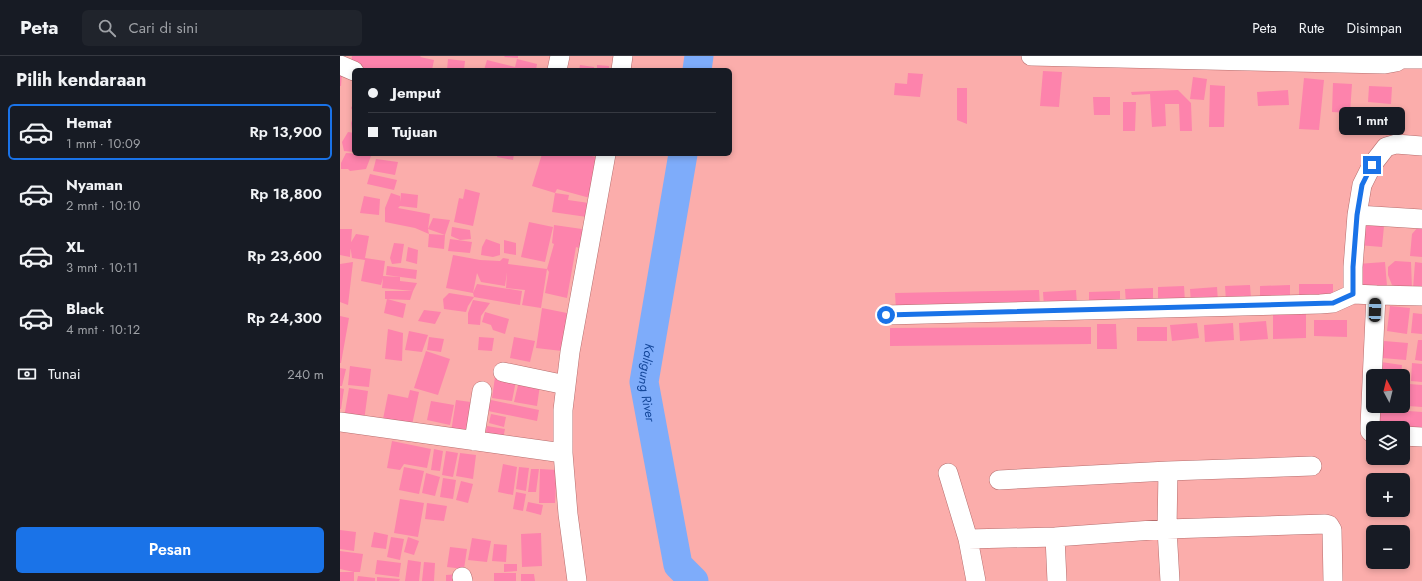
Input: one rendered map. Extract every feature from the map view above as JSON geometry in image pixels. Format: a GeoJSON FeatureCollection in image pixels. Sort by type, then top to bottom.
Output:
{"type":"FeatureCollection","features":[{"type":"Feature","properties":{"kind":"street"},"geometry":{"type":"LineString","coordinates":[[557,68],[560,56]]}},
{"type":"Feature","properties":{"kind":"street"},"geometry":{"type":"LineString","coordinates":[[621,68],[623,56]]}},
{"type":"Feature","properties":{"kind":"street"},"geometry":{"type":"LineString","coordinates":[[1031,56],[1385,64],[1396,62],[1401,57],[1422,59]]}},
{"type":"Feature","properties":{"kind":"street"},"geometry":{"type":"LineString","coordinates":[[340,65],[352,70]]}},
{"type":"Feature","properties":{"kind":"street"},"geometry":{"type":"LineString","coordinates":[[1353,294],[1353,267],[1357,215],[1362,185],[1372,165],[1386,147],[1396,144],[1422,146]]}},
{"type":"Feature","properties":{"kind":"street"},"geometry":{"type":"LineString","coordinates":[[577,581],[568,514],[563,453],[563,410],[570,352],[606,156]]}},
{"type":"Feature","properties":{"kind":"street"},"geometry":{"type":"LineString","coordinates":[[1357,215],[1422,219]]}},
{"type":"Feature","properties":{"kind":"street"},"geometry":{"type":"LineString","coordinates":[[886,315],[1320,304],[1333,303],[1353,294],[1422,296]]}},
{"type":"Feature","properties":{"kind":"street"},"geometry":{"type":"LineString","coordinates":[[1370,421],[1376,295]]}},
{"type":"Feature","properties":{"kind":"street"},"geometry":{"type":"LineString","coordinates":[[503,372],[566,385]]}},
{"type":"Feature","properties":{"kind":"street"},"geometry":{"type":"LineString","coordinates":[[474,441],[482,391]]}},
{"type":"Feature","properties":{"kind":"street"},"geometry":{"type":"LineString","coordinates":[[340,424],[563,453]]}},
{"type":"Feature","properties":{"kind":"street"},"geometry":{"type":"LineString","coordinates":[[1410,436],[1422,437]]}},
{"type":"Feature","properties":{"kind":"street"},"geometry":{"type":"LineString","coordinates":[[999,480],[1168,471],[1312,466]]}},
{"type":"Feature","properties":{"kind":"street"},"geometry":{"type":"LineString","coordinates":[[1168,471],[1167,529],[1170,581]]}},
{"type":"Feature","properties":{"kind":"street"},"geometry":{"type":"LineString","coordinates":[[948,473],[968,539],[976,581]]}},
{"type":"Feature","properties":{"kind":"street"},"geometry":{"type":"LineString","coordinates":[[968,539],[1055,537],[1167,529],[1319,523],[1329,525],[1332,530],[1333,581]]}},
{"type":"Feature","properties":{"kind":"street"},"geometry":{"type":"LineString","coordinates":[[1055,537],[1057,581]]}},
{"type":"Feature","properties":{"kind":"building"},"geometry":{"type":"Polygon","coordinates":[[[352,56],[421,56],[420,57],[434,60],[432,68],[350,68],[352,56]]]}},
{"type":"Feature","properties":{"kind":"building"},"geometry":{"type":"Polygon","coordinates":[[[518,56],[518,58],[504,57],[518,56]]]}},
{"type":"Feature","properties":{"kind":"building"},"geometry":{"type":"Polygon","coordinates":[[[448,59],[465,61],[464,68],[447,68],[448,59]]]}},
{"type":"Feature","properties":{"kind":"building"},"geometry":{"type":"Polygon","coordinates":[[[517,59],[537,64],[536,68],[485,68],[487,60],[515,67],[517,59]]]}},
{"type":"Feature","properties":{"kind":"building"},"geometry":{"type":"Polygon","coordinates":[[[580,65],[594,67],[594,68],[579,68],[580,65]]]}},
{"type":"Feature","properties":{"kind":"building"},"geometry":{"type":"Polygon","coordinates":[[[597,65],[609,66],[609,68],[597,68],[597,65]]]}},
{"type":"Feature","properties":{"kind":"building"},"geometry":{"type":"Polygon","coordinates":[[[1043,71],[1062,72],[1059,107],[1040,106],[1043,71]]]}},
{"type":"Feature","properties":{"kind":"building"},"geometry":{"type":"Polygon","coordinates":[[[908,73],[923,74],[920,97],[894,95],[895,83],[907,84],[908,73]]]}},
{"type":"Feature","properties":{"kind":"building"},"geometry":{"type":"Polygon","coordinates":[[[340,74],[342,74],[341,86],[340,86],[340,74]]]}},
{"type":"Feature","properties":{"kind":"building"},"geometry":{"type":"Polygon","coordinates":[[[1193,77],[1207,79],[1204,100],[1190,99],[1193,77]]]}},
{"type":"Feature","properties":{"kind":"building"},"geometry":{"type":"Polygon","coordinates":[[[1304,78],[1324,80],[1319,130],[1299,129],[1304,78]]]}},
{"type":"Feature","properties":{"kind":"building"},"geometry":{"type":"Polygon","coordinates":[[[1333,83],[1352,84],[1350,113],[1332,112],[1333,83]]]}},
{"type":"Feature","properties":{"kind":"building"},"geometry":{"type":"Polygon","coordinates":[[[1210,85],[1225,86],[1224,127],[1209,127],[1210,85]]]}},
{"type":"Feature","properties":{"kind":"building"},"geometry":{"type":"Polygon","coordinates":[[[1369,86],[1392,87],[1391,104],[1368,102],[1369,86]]]}},
{"type":"Feature","properties":{"kind":"building"},"geometry":{"type":"Polygon","coordinates":[[[957,88],[967,88],[967,124],[957,120],[957,88]]]}},
{"type":"Feature","properties":{"kind":"building"},"geometry":{"type":"Polygon","coordinates":[[[1178,90],[1191,103],[1192,131],[1180,131],[1179,104],[1165,104],[1166,126],[1152,127],[1150,94],[1132,95],[1131,92],[1178,90]]]}},
{"type":"Feature","properties":{"kind":"building"},"geometry":{"type":"Polygon","coordinates":[[[1288,90],[1289,105],[1258,106],[1257,92],[1288,90]]]}},
{"type":"Feature","properties":{"kind":"building"},"geometry":{"type":"Polygon","coordinates":[[[1093,97],[1110,97],[1110,115],[1094,115],[1093,97]]]}},
{"type":"Feature","properties":{"kind":"building"},"geometry":{"type":"Polygon","coordinates":[[[1123,102],[1136,102],[1135,131],[1123,131],[1123,102]]]}},
{"type":"Feature","properties":{"kind":"building"},"geometry":{"type":"Polygon","coordinates":[[[348,132],[352,133],[352,152],[344,151],[342,142],[348,132]]]}},
{"type":"Feature","properties":{"kind":"building"},"geometry":{"type":"Polygon","coordinates":[[[346,153],[352,153],[352,156],[371,156],[366,169],[350,171],[348,169],[341,169],[341,163],[346,153]]]}},
{"type":"Feature","properties":{"kind":"building"},"geometry":{"type":"Polygon","coordinates":[[[497,156],[514,156],[513,160],[497,156]]]}},
{"type":"Feature","properties":{"kind":"building"},"geometry":{"type":"Polygon","coordinates":[[[541,156],[592,156],[600,158],[590,198],[557,189],[555,193],[532,186],[541,156]]]}},
{"type":"Feature","properties":{"kind":"building"},"geometry":{"type":"Polygon","coordinates":[[[376,159],[398,162],[395,175],[373,171],[376,159]]]}},
{"type":"Feature","properties":{"kind":"building"},"geometry":{"type":"Polygon","coordinates":[[[370,174],[397,180],[394,190],[367,184],[370,174]]]}},
{"type":"Feature","properties":{"kind":"building"},"geometry":{"type":"Polygon","coordinates":[[[465,189],[480,193],[473,226],[454,222],[459,198],[463,199],[465,189]]]}},
{"type":"Feature","properties":{"kind":"building"},"geometry":{"type":"Polygon","coordinates":[[[391,193],[400,196],[400,202],[401,193],[418,195],[417,208],[400,206],[398,208],[430,214],[428,229],[429,234],[415,228],[385,222],[385,208],[391,193]]]}},
{"type":"Feature","properties":{"kind":"building"},"geometry":{"type":"Polygon","coordinates":[[[555,193],[569,195],[568,200],[589,203],[587,217],[552,212],[555,193]]]}},
{"type":"Feature","properties":{"kind":"building"},"geometry":{"type":"Polygon","coordinates":[[[364,196],[380,199],[379,215],[360,213],[364,196]]]}},
{"type":"Feature","properties":{"kind":"building"},"geometry":{"type":"Polygon","coordinates":[[[433,218],[450,220],[445,235],[428,229],[433,218]]]}},
{"type":"Feature","properties":{"kind":"building"},"geometry":{"type":"Polygon","coordinates":[[[529,222],[553,227],[545,262],[521,257],[529,222]]]}},
{"type":"Feature","properties":{"kind":"building"},"geometry":{"type":"Polygon","coordinates":[[[1360,224],[1384,226],[1382,247],[1358,245],[1360,224]]]}},
{"type":"Feature","properties":{"kind":"building"},"geometry":{"type":"Polygon","coordinates":[[[554,225],[589,230],[585,250],[576,247],[567,298],[545,293],[549,272],[547,269],[554,244],[552,243],[554,225]]]}},
{"type":"Feature","properties":{"kind":"building"},"geometry":{"type":"Polygon","coordinates":[[[452,227],[470,230],[471,239],[460,240],[451,236],[452,227]]]}},
{"type":"Feature","properties":{"kind":"building"},"geometry":{"type":"Polygon","coordinates":[[[1418,227],[1422,227],[1422,257],[1410,256],[1412,234],[1418,227]]]}},
{"type":"Feature","properties":{"kind":"building"},"geometry":{"type":"Polygon","coordinates":[[[340,229],[352,229],[350,257],[340,255],[340,229]]]}},
{"type":"Feature","properties":{"kind":"building"},"geometry":{"type":"Polygon","coordinates":[[[356,234],[369,236],[365,258],[385,261],[383,276],[400,277],[400,281],[417,283],[413,291],[382,288],[383,278],[381,285],[361,281],[365,260],[352,258],[350,244],[356,234]]]}},
{"type":"Feature","properties":{"kind":"building"},"geometry":{"type":"Polygon","coordinates":[[[429,234],[445,235],[444,249],[428,247],[429,234]]]}},
{"type":"Feature","properties":{"kind":"building"},"geometry":{"type":"Polygon","coordinates":[[[450,239],[472,242],[470,253],[448,251],[450,239]]]}},
{"type":"Feature","properties":{"kind":"building"},"geometry":{"type":"Polygon","coordinates":[[[486,239],[500,244],[500,255],[493,257],[481,255],[482,247],[486,239]]]}},
{"type":"Feature","properties":{"kind":"building"},"geometry":{"type":"Polygon","coordinates":[[[504,240],[516,243],[516,255],[504,253],[504,240]]]}},
{"type":"Feature","properties":{"kind":"building"},"geometry":{"type":"Polygon","coordinates":[[[394,243],[404,244],[401,263],[392,264],[390,258],[394,243]]]}},
{"type":"Feature","properties":{"kind":"building"},"geometry":{"type":"Polygon","coordinates":[[[408,247],[418,250],[417,264],[406,261],[408,247]]]}},
{"type":"Feature","properties":{"kind":"building"},"geometry":{"type":"Polygon","coordinates":[[[453,255],[480,260],[500,261],[503,258],[509,259],[508,264],[547,269],[541,308],[522,305],[525,290],[506,288],[507,272],[505,286],[481,282],[477,273],[473,293],[446,288],[453,255]]]}},
{"type":"Feature","properties":{"kind":"building"},"geometry":{"type":"Polygon","coordinates":[[[1395,261],[1411,262],[1412,289],[1405,289],[1392,285],[1388,275],[1388,267],[1395,261]]]}},
{"type":"Feature","properties":{"kind":"building"},"geometry":{"type":"Polygon","coordinates":[[[353,262],[348,305],[340,302],[340,264],[353,262]]]}},
{"type":"Feature","properties":{"kind":"building"},"geometry":{"type":"Polygon","coordinates":[[[1385,262],[1387,286],[1357,288],[1357,264],[1385,262]]]}},
{"type":"Feature","properties":{"kind":"building"},"geometry":{"type":"Polygon","coordinates":[[[1415,262],[1422,263],[1422,290],[1413,289],[1415,262]]]}},
{"type":"Feature","properties":{"kind":"building"},"geometry":{"type":"Polygon","coordinates":[[[387,266],[417,270],[416,279],[386,275],[387,266]]]}},
{"type":"Feature","properties":{"kind":"building"},"geometry":{"type":"Polygon","coordinates":[[[477,284],[522,291],[520,305],[474,297],[473,293],[477,284]]]}},
{"type":"Feature","properties":{"kind":"building"},"geometry":{"type":"Polygon","coordinates":[[[1299,284],[1333,284],[1333,299],[1299,299],[1299,284]]]}},
{"type":"Feature","properties":{"kind":"building"},"geometry":{"type":"Polygon","coordinates":[[[1250,285],[1251,299],[1226,301],[1225,286],[1250,285]]]}},
{"type":"Feature","properties":{"kind":"building"},"geometry":{"type":"Polygon","coordinates":[[[1290,285],[1290,300],[1260,301],[1260,286],[1290,285]]]}},
{"type":"Feature","properties":{"kind":"building"},"geometry":{"type":"Polygon","coordinates":[[[1184,286],[1185,302],[1158,303],[1158,287],[1184,286]]]}},
{"type":"Feature","properties":{"kind":"building"},"geometry":{"type":"Polygon","coordinates":[[[1217,287],[1218,302],[1191,304],[1190,289],[1217,287]]]}},
{"type":"Feature","properties":{"kind":"building"},"geometry":{"type":"Polygon","coordinates":[[[1153,288],[1153,303],[1126,304],[1125,289],[1153,288]]]}},
{"type":"Feature","properties":{"kind":"building"},"geometry":{"type":"Polygon","coordinates":[[[1039,290],[1040,307],[896,309],[895,293],[1039,290]]]}},
{"type":"Feature","properties":{"kind":"building"},"geometry":{"type":"Polygon","coordinates":[[[1076,290],[1077,305],[1044,308],[1043,292],[1076,290]]]}},
{"type":"Feature","properties":{"kind":"building"},"geometry":{"type":"Polygon","coordinates":[[[385,291],[413,291],[410,300],[385,299],[385,291]]]}},
{"type":"Feature","properties":{"kind":"building"},"geometry":{"type":"Polygon","coordinates":[[[1120,291],[1120,306],[1089,306],[1089,292],[1120,291]]]}},
{"type":"Feature","properties":{"kind":"building"},"geometry":{"type":"Polygon","coordinates":[[[449,293],[474,297],[466,312],[444,309],[443,299],[449,293]]]}},
{"type":"Feature","properties":{"kind":"building"},"geometry":{"type":"Polygon","coordinates":[[[387,299],[406,304],[403,318],[384,313],[387,299]]]}},
{"type":"Feature","properties":{"kind":"building"},"geometry":{"type":"Polygon","coordinates":[[[473,300],[490,303],[481,316],[480,325],[468,324],[468,313],[473,300]]]}},
{"type":"Feature","properties":{"kind":"building"},"geometry":{"type":"Polygon","coordinates":[[[1390,306],[1410,308],[1407,334],[1387,331],[1390,306]]]}},
{"type":"Feature","properties":{"kind":"building"},"geometry":{"type":"Polygon","coordinates":[[[542,308],[567,313],[562,351],[536,348],[542,308]]]}},
{"type":"Feature","properties":{"kind":"building"},"geometry":{"type":"Polygon","coordinates":[[[424,310],[441,312],[435,324],[418,321],[424,310]]]}},
{"type":"Feature","properties":{"kind":"building"},"geometry":{"type":"Polygon","coordinates":[[[485,312],[509,319],[505,334],[493,330],[491,325],[482,322],[485,312]]]}},
{"type":"Feature","properties":{"kind":"building"},"geometry":{"type":"Polygon","coordinates":[[[1413,313],[1422,314],[1422,334],[1411,333],[1413,313]]]}},
{"type":"Feature","properties":{"kind":"building"},"geometry":{"type":"Polygon","coordinates":[[[1306,314],[1306,338],[1273,339],[1273,315],[1306,314]]]}},
{"type":"Feature","properties":{"kind":"building"},"geometry":{"type":"Polygon","coordinates":[[[340,316],[349,318],[341,363],[340,363],[340,316]]]}},
{"type":"Feature","properties":{"kind":"building"},"geometry":{"type":"Polygon","coordinates":[[[1314,320],[1347,320],[1347,337],[1314,336],[1314,320]]]}},
{"type":"Feature","properties":{"kind":"building"},"geometry":{"type":"Polygon","coordinates":[[[1266,321],[1268,339],[1240,341],[1239,323],[1266,321]]]}},
{"type":"Feature","properties":{"kind":"building"},"geometry":{"type":"Polygon","coordinates":[[[1197,323],[1199,338],[1172,341],[1170,325],[1197,323]]]}},
{"type":"Feature","properties":{"kind":"building"},"geometry":{"type":"Polygon","coordinates":[[[1233,323],[1234,340],[1205,342],[1204,325],[1233,323]]]}},
{"type":"Feature","properties":{"kind":"building"},"geometry":{"type":"Polygon","coordinates":[[[1097,324],[1116,324],[1117,349],[1097,349],[1097,324]]]}},
{"type":"Feature","properties":{"kind":"building"},"geometry":{"type":"Polygon","coordinates":[[[1091,327],[1091,344],[890,346],[890,328],[1091,327]]]}},
{"type":"Feature","properties":{"kind":"building"},"geometry":{"type":"Polygon","coordinates":[[[1137,327],[1167,327],[1167,341],[1137,341],[1137,327]]]}},
{"type":"Feature","properties":{"kind":"building"},"geometry":{"type":"Polygon","coordinates":[[[388,329],[403,333],[402,361],[385,359],[388,329]]]}},
{"type":"Feature","properties":{"kind":"building"},"geometry":{"type":"Polygon","coordinates":[[[409,331],[428,335],[422,352],[405,350],[409,331]]]}},
{"type":"Feature","properties":{"kind":"building"},"geometry":{"type":"Polygon","coordinates":[[[429,337],[444,339],[441,352],[427,350],[429,337]]]}},
{"type":"Feature","properties":{"kind":"building"},"geometry":{"type":"Polygon","coordinates":[[[479,337],[494,338],[492,351],[478,350],[479,337]]]}},
{"type":"Feature","properties":{"kind":"building"},"geometry":{"type":"Polygon","coordinates":[[[514,337],[535,341],[530,362],[510,358],[514,337]]]}},
{"type":"Feature","properties":{"kind":"building"},"geometry":{"type":"Polygon","coordinates":[[[1418,340],[1422,340],[1422,361],[1415,360],[1418,340]]]}},
{"type":"Feature","properties":{"kind":"building"},"geometry":{"type":"Polygon","coordinates":[[[1384,341],[1408,343],[1406,360],[1382,358],[1384,341]]]}},
{"type":"Feature","properties":{"kind":"building"},"geometry":{"type":"Polygon","coordinates":[[[426,351],[450,359],[438,395],[414,388],[426,351]]]}},
{"type":"Feature","properties":{"kind":"building"},"geometry":{"type":"Polygon","coordinates":[[[1381,362],[1402,365],[1402,369],[1380,369],[1381,362]]]}},
{"type":"Feature","properties":{"kind":"building"},"geometry":{"type":"Polygon","coordinates":[[[1412,363],[1422,364],[1422,382],[1411,381],[1412,363]]]}},
{"type":"Feature","properties":{"kind":"building"},"geometry":{"type":"Polygon","coordinates":[[[350,366],[371,369],[369,387],[348,385],[350,366]]]}},
{"type":"Feature","properties":{"kind":"building"},"geometry":{"type":"Polygon","coordinates":[[[340,368],[346,369],[342,386],[340,386],[340,368]]]}},
{"type":"Feature","properties":{"kind":"building"},"geometry":{"type":"Polygon","coordinates":[[[495,377],[516,381],[512,401],[492,398],[495,377]]]}},
{"type":"Feature","properties":{"kind":"building"},"geometry":{"type":"Polygon","coordinates":[[[519,381],[540,385],[537,406],[514,402],[519,381]]]}},
{"type":"Feature","properties":{"kind":"building"},"geometry":{"type":"Polygon","coordinates":[[[1410,384],[1422,385],[1422,407],[1410,406],[1410,384]]]}},
{"type":"Feature","properties":{"kind":"building"},"geometry":{"type":"Polygon","coordinates":[[[340,388],[344,389],[341,409],[340,409],[340,388]]]}},
{"type":"Feature","properties":{"kind":"building"},"geometry":{"type":"Polygon","coordinates":[[[349,388],[368,391],[364,421],[344,418],[349,388]]]}},
{"type":"Feature","properties":{"kind":"building"},"geometry":{"type":"Polygon","coordinates":[[[410,390],[419,392],[412,425],[383,419],[388,394],[408,398],[410,390]]]}},
{"type":"Feature","properties":{"kind":"building"},"geometry":{"type":"Polygon","coordinates":[[[456,400],[478,403],[474,435],[451,432],[456,400]]]}},
{"type":"Feature","properties":{"kind":"building"},"geometry":{"type":"Polygon","coordinates":[[[491,400],[539,410],[537,421],[488,411],[491,400]]]}},
{"type":"Feature","properties":{"kind":"building"},"geometry":{"type":"Polygon","coordinates":[[[431,401],[454,405],[450,425],[427,420],[431,401]]]}},
{"type":"Feature","properties":{"kind":"building"},"geometry":{"type":"Polygon","coordinates":[[[1422,412],[1422,436],[1410,431],[1410,421],[1379,421],[1380,413],[1422,412]]]}},
{"type":"Feature","properties":{"kind":"building"},"geometry":{"type":"Polygon","coordinates":[[[491,414],[506,417],[504,427],[489,423],[491,414]]]}},
{"type":"Feature","properties":{"kind":"building"},"geometry":{"type":"Polygon","coordinates":[[[487,426],[505,429],[502,444],[484,441],[487,426]]]}},
{"type":"Feature","properties":{"kind":"building"},"geometry":{"type":"Polygon","coordinates":[[[392,441],[431,449],[427,468],[404,464],[400,470],[387,468],[392,441]]]}},
{"type":"Feature","properties":{"kind":"building"},"geometry":{"type":"Polygon","coordinates":[[[434,449],[443,451],[440,471],[431,470],[434,449]]]}},
{"type":"Feature","properties":{"kind":"building"},"geometry":{"type":"Polygon","coordinates":[[[446,451],[458,453],[453,477],[442,475],[446,451]]]}},
{"type":"Feature","properties":{"kind":"building"},"geometry":{"type":"Polygon","coordinates":[[[460,453],[476,455],[473,479],[456,476],[460,453]]]}},
{"type":"Feature","properties":{"kind":"building"},"geometry":{"type":"Polygon","coordinates":[[[503,464],[517,467],[513,495],[498,492],[503,464]]]}},
{"type":"Feature","properties":{"kind":"building"},"geometry":{"type":"Polygon","coordinates":[[[404,467],[424,471],[419,494],[399,490],[404,467]]]}},
{"type":"Feature","properties":{"kind":"building"},"geometry":{"type":"Polygon","coordinates":[[[519,467],[529,468],[526,491],[516,489],[519,467]]]}},
{"type":"Feature","properties":{"kind":"building"},"geometry":{"type":"Polygon","coordinates":[[[531,469],[539,469],[536,492],[528,492],[531,469]]]}},
{"type":"Feature","properties":{"kind":"building"},"geometry":{"type":"Polygon","coordinates":[[[540,469],[557,470],[555,503],[539,503],[540,469]]]}},
{"type":"Feature","properties":{"kind":"building"},"geometry":{"type":"Polygon","coordinates":[[[426,473],[440,477],[435,496],[422,493],[426,473]]]}},
{"type":"Feature","properties":{"kind":"building"},"geometry":{"type":"Polygon","coordinates":[[[443,478],[456,480],[453,499],[440,497],[443,478]]]}},
{"type":"Feature","properties":{"kind":"building"},"geometry":{"type":"Polygon","coordinates":[[[461,481],[473,484],[468,503],[456,500],[461,481]]]}},
{"type":"Feature","properties":{"kind":"building"},"geometry":{"type":"Polygon","coordinates":[[[516,492],[526,494],[523,511],[513,509],[516,492]]]}},
{"type":"Feature","properties":{"kind":"building"},"geometry":{"type":"Polygon","coordinates":[[[400,499],[424,503],[418,537],[394,533],[400,499]]]}},
{"type":"Feature","properties":{"kind":"building"},"geometry":{"type":"Polygon","coordinates":[[[528,502],[543,505],[541,515],[526,511],[528,502]]]}},
{"type":"Feature","properties":{"kind":"building"},"geometry":{"type":"Polygon","coordinates":[[[427,503],[447,506],[444,521],[425,519],[427,503]]]}},
{"type":"Feature","properties":{"kind":"building"},"geometry":{"type":"Polygon","coordinates":[[[340,530],[356,532],[354,551],[340,549],[340,530]]]}},
{"type":"Feature","properties":{"kind":"building"},"geometry":{"type":"Polygon","coordinates":[[[374,532],[388,535],[386,549],[371,547],[374,532]]]}},
{"type":"Feature","properties":{"kind":"building"},"geometry":{"type":"Polygon","coordinates":[[[541,533],[542,566],[522,567],[521,534],[541,533]]]}},
{"type":"Feature","properties":{"kind":"building"},"geometry":{"type":"Polygon","coordinates":[[[391,537],[404,539],[400,560],[387,557],[391,537]]]}},
{"type":"Feature","properties":{"kind":"building"},"geometry":{"type":"Polygon","coordinates":[[[408,537],[419,541],[414,555],[404,552],[408,537]]]}},
{"type":"Feature","properties":{"kind":"building"},"geometry":{"type":"Polygon","coordinates":[[[472,538],[491,541],[487,562],[468,560],[472,538]]]}},
{"type":"Feature","properties":{"kind":"building"},"geometry":{"type":"Polygon","coordinates":[[[494,544],[507,545],[506,562],[492,561],[494,544]]]}},
{"type":"Feature","properties":{"kind":"building"},"geometry":{"type":"Polygon","coordinates":[[[450,547],[467,549],[464,569],[447,567],[450,547]]]}},
{"type":"Feature","properties":{"kind":"building"},"geometry":{"type":"Polygon","coordinates":[[[340,551],[363,554],[360,572],[340,569],[340,551]]]}},
{"type":"Feature","properties":{"kind":"building"},"geometry":{"type":"Polygon","coordinates":[[[377,560],[401,563],[399,577],[375,574],[377,560]]]}},
{"type":"Feature","properties":{"kind":"building"},"geometry":{"type":"Polygon","coordinates":[[[408,560],[421,562],[419,581],[405,581],[408,560]]]}},
{"type":"Feature","properties":{"kind":"building"},"geometry":{"type":"Polygon","coordinates":[[[424,562],[435,563],[434,581],[422,581],[424,562]]]}},
{"type":"Feature","properties":{"kind":"building"},"geometry":{"type":"Polygon","coordinates":[[[504,564],[517,564],[517,571],[504,572],[504,564]]]}},
{"type":"Feature","properties":{"kind":"building"},"geometry":{"type":"Polygon","coordinates":[[[340,572],[354,572],[354,581],[340,581],[340,572]]]}},
{"type":"Feature","properties":{"kind":"building"},"geometry":{"type":"Polygon","coordinates":[[[494,573],[516,573],[516,581],[494,581],[494,573]]]}},
{"type":"Feature","properties":{"kind":"building"},"geometry":{"type":"Polygon","coordinates":[[[460,574],[460,581],[446,581],[446,575],[460,574]]]}},
{"type":"Feature","properties":{"kind":"building"},"geometry":{"type":"Polygon","coordinates":[[[521,574],[534,574],[535,581],[521,581],[521,574]]]}},
{"type":"Feature","properties":{"kind":"building"},"geometry":{"type":"Polygon","coordinates":[[[358,576],[375,578],[375,581],[357,581],[358,576]]]}},
{"type":"Feature","properties":{"kind":"building"},"geometry":{"type":"Polygon","coordinates":[[[377,577],[400,579],[399,581],[377,581],[377,577]]]}},
{"type":"Feature","properties":{"kind":"waterway","name":"Kaligung River"},"geometry":{"type":"LineString","coordinates":[[697,68],[699,56]]}},
{"type":"Feature","properties":{"kind":"waterway","name":"Kaligung River"},"geometry":{"type":"LineString","coordinates":[[683,156],[644,382],[678,565],[694,581]]}},
{"type":"Feature","properties":{"kind":"route"},"geometry":{"type":"LineString","coordinates":[[886,315],[1333,303],[1353,294],[1353,267],[1357,215],[1362,185],[1372,165]]}}]}
